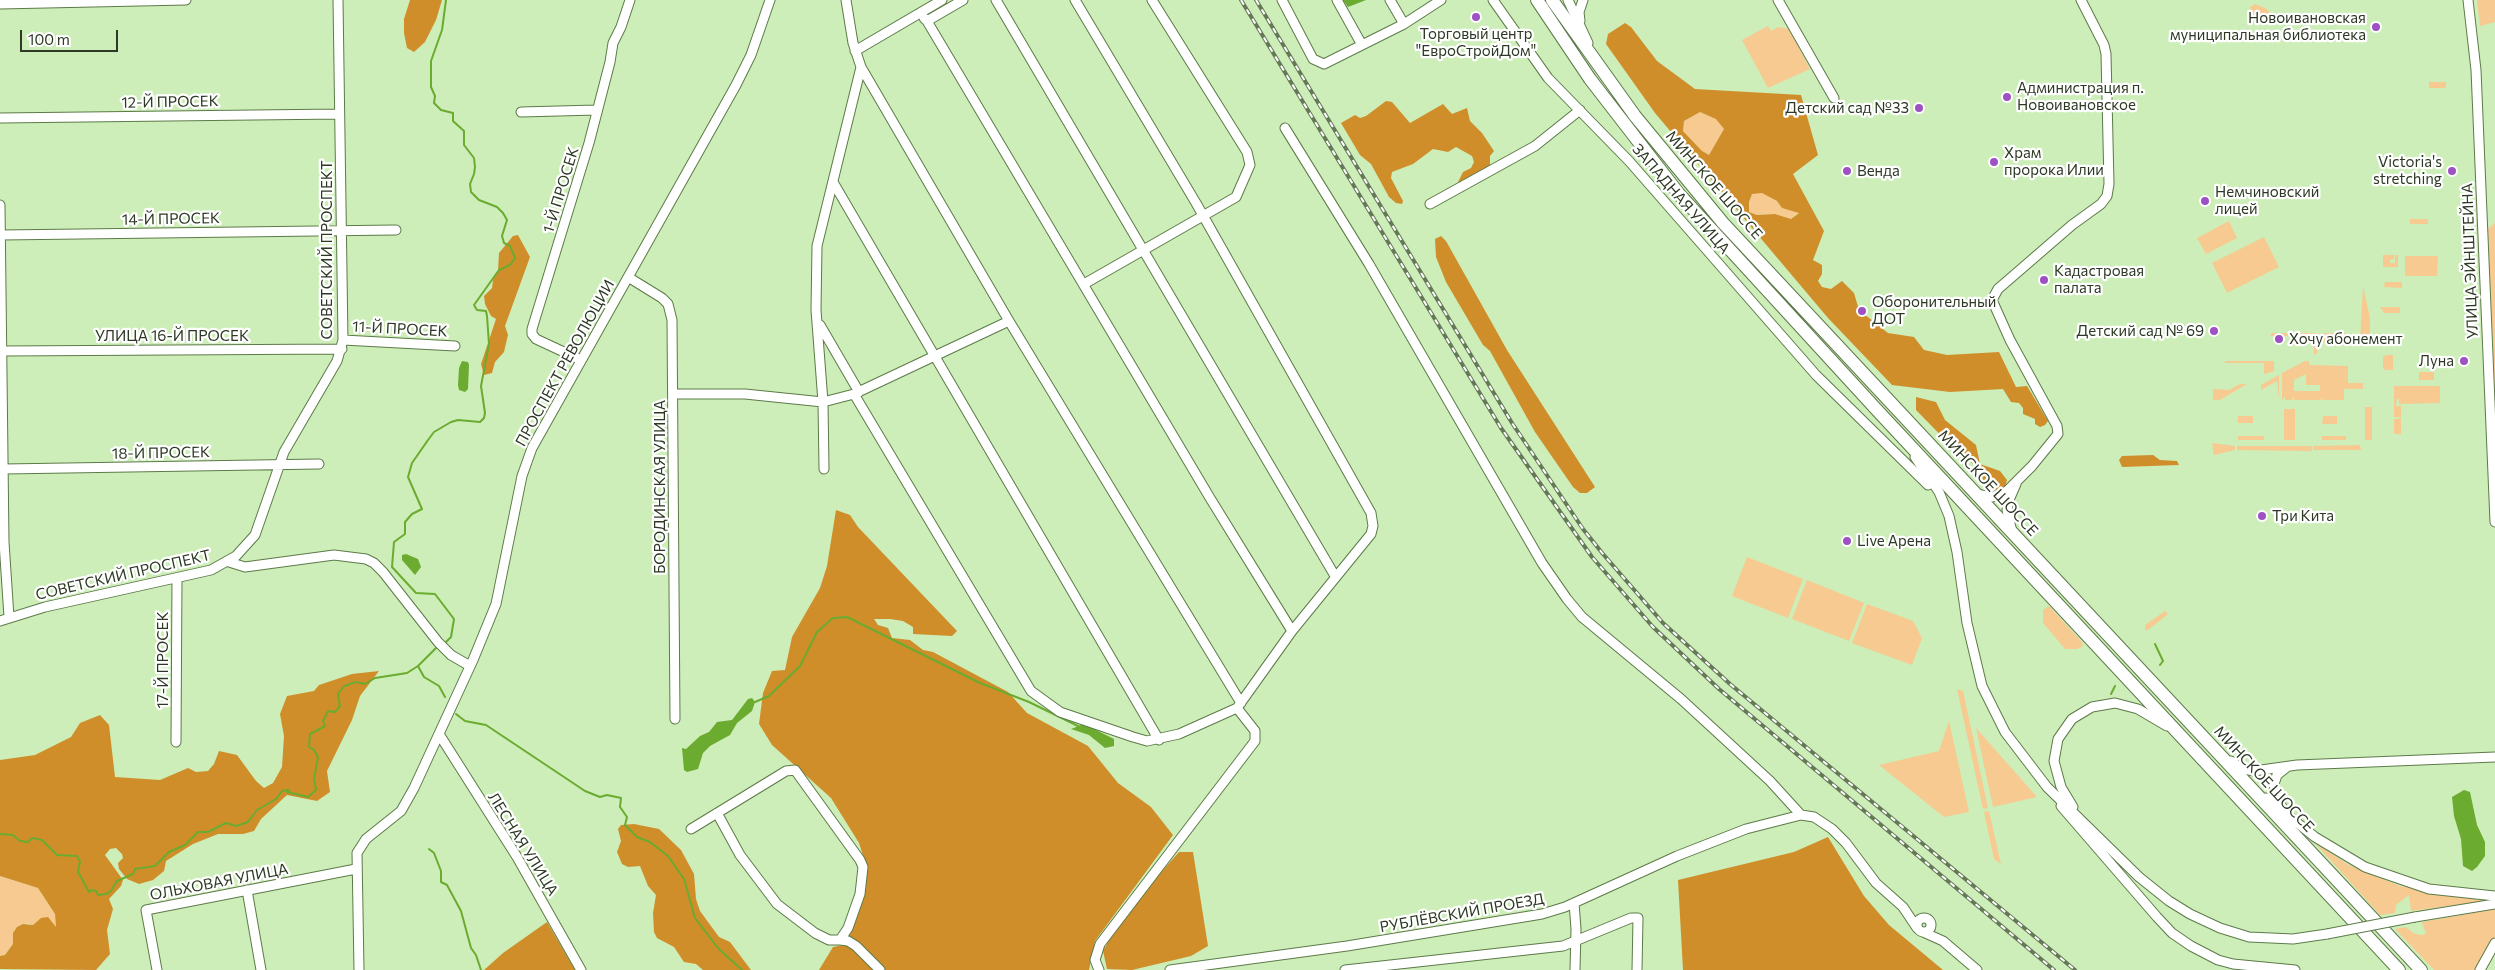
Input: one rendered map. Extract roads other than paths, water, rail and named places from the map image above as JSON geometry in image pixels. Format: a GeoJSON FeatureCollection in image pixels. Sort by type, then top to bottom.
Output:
{"type":"FeatureCollection","features":[{"type":"Feature","properties":{"kind":"highway","name":"МИНСКОЕ ШОССЕ"},"geometry":{"type":"LineString","coordinates":[[1537,0],[1590,79],[1679,194],[1889,423],[2399,970]]}},
{"type":"Feature","properties":{"kind":"highway","name":"МИНСКОЕ ШОССЕ"},"geometry":{"type":"LineString","coordinates":[[1552,0],[1603,73],[1659,147],[1718,217],[2421,970]]}},
{"type":"Feature","properties":{"kind":"street"},"geometry":{"type":"LineString","coordinates":[[0,4],[186,0]]}},
{"type":"Feature","properties":{"kind":"street","name":"СОВЕТСКИЙ ПРОСПЕКТ"},"geometry":{"type":"LineString","coordinates":[[0,621],[73,600],[211,570],[228,562],[256,535],[278,465],[342,344],[338,0]]}},
{"type":"Feature","properties":{"kind":"street","name":"1-Й ПРОСЕК"},"geometry":{"type":"LineString","coordinates":[[581,360],[536,339],[532,334],[587,151],[596,110],[610,62],[612,43],[622,26],[630,0]]}},
{"type":"Feature","properties":{"kind":"street","name":"ПРОСПЕКТ РЕВОЛЮЦИИ"},"geometry":{"type":"LineString","coordinates":[[359,970],[356,869],[358,853],[361,846],[401,811],[407,801],[470,666],[496,604],[522,476],[532,448],[740,77],[760,32],[770,0]]}},
{"type":"Feature","properties":{"kind":"street"},"geometry":{"type":"LineString","coordinates":[[846,0],[855,52],[861,67],[1009,321],[1255,731],[1255,741],[1100,944],[1095,960],[1099,970]]}},
{"type":"Feature","properties":{"kind":"street"},"geometry":{"type":"LineString","coordinates":[[855,52],[942,0]]}},
{"type":"Feature","properties":{"kind":"street"},"geometry":{"type":"LineString","coordinates":[[927,21],[963,0]]}},
{"type":"Feature","properties":{"kind":"street"},"geometry":{"type":"LineString","coordinates":[[996,0],[1145,250],[1335,576]]}},
{"type":"Feature","properties":{"kind":"street"},"geometry":{"type":"LineString","coordinates":[[818,323],[1031,691],[1060,712],[1147,741],[1159,740],[1179,734],[1239,706],[1292,631],[1371,534],[1373,526],[1370,513],[1202,217],[1075,0]]}},
{"type":"Feature","properties":{"kind":"street"},"geometry":{"type":"LineString","coordinates":[[1084,284],[1236,197],[1250,165],[1247,152],[1152,0]]}},
{"type":"Feature","properties":{"kind":"street"},"geometry":{"type":"LineString","coordinates":[[1282,0],[1313,59],[1320,64],[1329,63],[1404,24],[1441,0]]}},
{"type":"Feature","properties":{"kind":"street"},"geometry":{"type":"LineString","coordinates":[[1337,0],[1362,46]]}},
{"type":"Feature","properties":{"kind":"street"},"geometry":{"type":"LineString","coordinates":[[1390,0],[1404,24]]}},
{"type":"Feature","properties":{"kind":"street","name":"ЗАПАДНАЯ УЛИЦА"},"geometry":{"type":"LineString","coordinates":[[1493,0],[1548,78],[1629,160],[1816,375],[1852,412],[1881,437],[1933,492],[1953,534]]}},
{"type":"Feature","properties":{"kind":"street"},"geometry":{"type":"LineString","coordinates":[[1568,0],[1603,73]]}},
{"type":"Feature","properties":{"kind":"street"},"geometry":{"type":"LineString","coordinates":[[1582,31],[1579,12],[1583,0]]}},
{"type":"Feature","properties":{"kind":"street"},"geometry":{"type":"LineString","coordinates":[[1778,0],[1834,98]]}},
{"type":"Feature","properties":{"kind":"street"},"geometry":{"type":"LineString","coordinates":[[1976,494],[1992,497],[2007,491],[2056,440],[2058,434],[2057,426],[2010,340],[1992,300],[1998,289],[2072,225],[2101,204],[2109,188],[2104,44],[2081,0]]}},
{"type":"Feature","properties":{"kind":"street","name":"УЛИЦА ЭЙНШТЕЙНА"},"geometry":{"type":"LineString","coordinates":[[2468,0],[2476,70],[2488,407],[2495,522]]}},
{"type":"Feature","properties":{"kind":"street"},"geometry":{"type":"LineString","coordinates":[[921,14],[927,21],[1210,498],[1292,631]]}},
{"type":"Feature","properties":{"kind":"street"},"geometry":{"type":"LineString","coordinates":[[824,469],[816,310],[817,246],[861,67]]}},
{"type":"Feature","properties":{"kind":"street"},"geometry":{"type":"LineString","coordinates":[[521,112],[596,110]]}},
{"type":"Feature","properties":{"kind":"street"},"geometry":{"type":"LineString","coordinates":[[1430,204],[1535,146],[1580,110]]}},
{"type":"Feature","properties":{"kind":"street","name":"12-Й ПРОСЕК"},"geometry":{"type":"LineString","coordinates":[[0,118],[339,114]]}},
{"type":"Feature","properties":{"kind":"street"},"geometry":{"type":"LineString","coordinates":[[1285,128],[1370,264],[1542,563],[1567,599],[1582,617],[1695,711],[1770,781],[1801,815],[1814,817],[1832,829],[1876,883],[1902,907],[1920,930],[1943,941]]}},
{"type":"Feature","properties":{"kind":"street"},"geometry":{"type":"LineString","coordinates":[[833,182],[1159,740]]}},
{"type":"Feature","properties":{"kind":"street"},"geometry":{"type":"LineString","coordinates":[[0,205],[4,469],[2,503],[9,617]]}},
{"type":"Feature","properties":{"kind":"street","name":"14-Й ПРОСЕК"},"geometry":{"type":"LineString","coordinates":[[1,235],[396,230]]}},
{"type":"Feature","properties":{"kind":"street","name":"БОРОДИНСКАЯ УЛИЦА"},"geometry":{"type":"LineString","coordinates":[[628,277],[662,298],[671,311],[675,719]]}},
{"type":"Feature","properties":{"kind":"street"},"geometry":{"type":"LineString","coordinates":[[673,394],[746,394],[822,402],[857,393],[1009,321]]}},
{"type":"Feature","properties":{"kind":"street","name":"11-Й ПРОСЕК"},"geometry":{"type":"LineString","coordinates":[[342,344],[455,346]]}},
{"type":"Feature","properties":{"kind":"street","name":"УЛИЦА 16-Й ПРОСЕК"},"geometry":{"type":"LineString","coordinates":[[3,352],[342,344]]}},
{"type":"Feature","properties":{"kind":"street"},"geometry":{"type":"LineString","coordinates":[[1889,423],[1939,492],[1950,516],[1970,640],[1982,686],[2005,732],[2077,827],[2172,933],[2191,946],[2218,960],[2246,966],[2295,970]]}},
{"type":"Feature","properties":{"kind":"street","name":"18-Й ПРОСЕК"},"geometry":{"type":"LineString","coordinates":[[4,469],[319,464]]}},
{"type":"Feature","properties":{"kind":"street"},"geometry":{"type":"LineString","coordinates":[[2012,534],[2007,510],[2017,482]]}},
{"type":"Feature","properties":{"kind":"street"},"geometry":{"type":"LineString","coordinates":[[228,562],[245,567],[334,555],[366,559],[374,563],[383,572],[438,642],[446,650],[470,666]]}},
{"type":"Feature","properties":{"kind":"street","name":"17-Й ПРОСЕК"},"geometry":{"type":"LineString","coordinates":[[176,742],[177,578]]}},
{"type":"Feature","properties":{"kind":"street"},"geometry":{"type":"LineString","coordinates":[[2082,819],[2060,787],[2054,762],[2058,739],[2072,719],[2092,707],[2115,703],[2128,705],[2147,713],[2179,733]]}},
{"type":"Feature","properties":{"kind":"street","name":"ЛЕСНАЯ УЛИЦА"},"geometry":{"type":"LineString","coordinates":[[439,734],[517,857],[580,970]]}},
{"type":"Feature","properties":{"kind":"street"},"geometry":{"type":"LineString","coordinates":[[2218,753],[2243,769],[2254,771],[2287,767],[2495,757]]}},
{"type":"Feature","properties":{"kind":"street"},"geometry":{"type":"LineString","coordinates":[[2287,767],[2277,776],[2274,784],[2274,795],[2287,813]]}},
{"type":"Feature","properties":{"kind":"street"},"geometry":{"type":"LineString","coordinates":[[691,829],[786,772],[795,770],[799,773],[863,866],[860,894],[848,928],[840,940]]}},
{"type":"Feature","properties":{"kind":"street"},"geometry":{"type":"LineString","coordinates":[[2248,786],[2344,856],[2382,874],[2429,889],[2495,896]]}},
{"type":"Feature","properties":{"kind":"street"},"geometry":{"type":"LineString","coordinates":[[2047,787],[2082,819],[2139,877],[2162,895],[2190,914],[2249,937],[2273,940],[2327,934],[2495,904]]}},
{"type":"Feature","properties":{"kind":"street"},"geometry":{"type":"LineString","coordinates":[[717,813],[736,850],[777,904],[814,933],[829,940],[848,941],[856,946],[880,970]]}},
{"type":"Feature","properties":{"kind":"street","name":"РУБЛЁВСКИЙ ПРОЕЗД"},"geometry":{"type":"LineString","coordinates":[[1170,970],[1347,946],[1542,914],[1574,903],[1677,856],[1746,830],[1801,815]]}},
{"type":"Feature","properties":{"kind":"street","name":"ОЛЬХОВАЯ УЛИЦА"},"geometry":{"type":"LineString","coordinates":[[157,970],[146,910],[356,869]]}},
{"type":"Feature","properties":{"kind":"street"},"geometry":{"type":"LineString","coordinates":[[247,890],[262,970]]}},
{"type":"Feature","properties":{"kind":"street"},"geometry":{"type":"LineString","coordinates":[[1574,903],[1575,970]]}},
{"type":"Feature","properties":{"kind":"street"},"geometry":{"type":"LineString","coordinates":[[1902,907],[1928,920],[1943,941],[1977,970]]}},
{"type":"Feature","properties":{"kind":"street"},"geometry":{"type":"LineString","coordinates":[[1345,970],[1411,967],[1563,946],[1631,918],[1638,918],[1637,970]]}},
{"type":"Feature","properties":{"kind":"street"},"geometry":{"type":"LineString","coordinates":[[1920,930],[1930,930],[1928,920]]}},
{"type":"Feature","properties":{"kind":"street"},"geometry":{"type":"LineString","coordinates":[[2480,970],[2495,943]]}},
{"type":"Feature","properties":{"kind":"waterway"},"geometry":{"type":"LineString","coordinates":[[444,644],[451,637],[454,619],[435,594],[416,593],[392,567],[394,542],[405,534],[405,522],[412,514],[422,509],[408,477],[412,463],[428,440],[434,432],[451,422],[458,420],[480,422],[484,418],[481,386],[489,344],[487,316],[486,311],[477,310],[474,305],[499,270],[510,265],[515,258],[510,246],[504,243],[502,236],[507,220],[503,213],[497,207],[479,200],[471,192],[470,184],[475,167],[474,158],[464,145],[464,131],[453,121],[453,113],[441,110],[434,103],[435,96],[431,87],[431,61],[442,30],[446,0]]}},
{"type":"Feature","properties":{"kind":"waterway"},"geometry":{"type":"LineString","coordinates":[[755,702],[769,696],[800,666],[817,632],[833,618],[847,617],[980,683],[1029,702],[1080,727]]}},
{"type":"Feature","properties":{"kind":"waterway"},"geometry":{"type":"LineString","coordinates":[[2155,644],[2163,661],[2160,665]]}},
{"type":"Feature","properties":{"kind":"waterway"},"geometry":{"type":"LineString","coordinates":[[0,834],[13,835],[20,841],[28,842],[32,838],[42,840],[57,855],[77,856],[80,861],[78,872],[89,892],[92,890],[96,891],[98,895],[106,894],[111,891],[117,881],[133,874],[135,869],[155,866],[169,852],[185,845],[198,832],[208,832],[226,823],[236,826],[248,822],[257,810],[276,799],[282,791],[289,790],[287,792],[308,797],[316,790],[314,779],[318,757],[314,750],[309,747],[310,734],[325,726],[323,721],[328,711],[335,712],[340,706],[338,694],[344,686],[356,682],[365,684],[375,678],[407,673],[418,666],[437,647]]}},
{"type":"Feature","properties":{"kind":"waterway"},"geometry":{"type":"LineString","coordinates":[[418,666],[424,677],[439,686],[445,697]]}},
{"type":"Feature","properties":{"kind":"waterway"},"geometry":{"type":"LineString","coordinates":[[2111,694],[2115,686]]}},
{"type":"Feature","properties":{"kind":"waterway"},"geometry":{"type":"LineString","coordinates":[[456,714],[465,721],[486,725],[585,791],[600,797],[607,795],[621,798],[620,807],[627,817],[625,825],[637,837],[650,842],[668,856],[684,879],[695,918],[718,948],[742,970]]}},
{"type":"Feature","properties":{"kind":"waterway"},"geometry":{"type":"LineString","coordinates":[[429,849],[434,853],[441,871],[441,882],[447,885],[461,911],[471,948],[476,955],[481,970]]}},
{"type":"Feature","properties":{"kind":"railway"},"geometry":{"type":"LineString","coordinates":[[1241,0],[1501,428],[1592,557],[1653,627],[1719,689],[2054,970]]}},
{"type":"Feature","properties":{"kind":"railway"},"geometry":{"type":"LineString","coordinates":[[1256,0],[1512,423],[1583,529],[1603,554],[1663,623],[1730,684],[2075,970]]}},
{"type":"Feature","properties":{"kind":"place","name":"Торговый центр \"ЕвроСтройДом\""},"geometry":{"type":"Point","coordinates":[1476,17]}},
{"type":"Feature","properties":{"kind":"place","name":"Новоивановская муниципальная библиотека"},"geometry":{"type":"Point","coordinates":[2376,27]}},
{"type":"Feature","properties":{"kind":"place","name":"Администрация п. Новоивановское"},"geometry":{"type":"Point","coordinates":[2007,97]}},
{"type":"Feature","properties":{"kind":"place","name":"Детский сад №33"},"geometry":{"type":"Point","coordinates":[1919,108]}},
{"type":"Feature","properties":{"kind":"place","name":"Храм пророка Илии"},"geometry":{"type":"Point","coordinates":[1994,162]}},
{"type":"Feature","properties":{"kind":"place","name":"Венда"},"geometry":{"type":"Point","coordinates":[1847,171]}},
{"type":"Feature","properties":{"kind":"place","name":"Victoria's stretching"},"geometry":{"type":"Point","coordinates":[2452,171]}},
{"type":"Feature","properties":{"kind":"place","name":"Немчиновский лицей"},"geometry":{"type":"Point","coordinates":[2205,201]}},
{"type":"Feature","properties":{"kind":"place","name":"Кадастровая палата"},"geometry":{"type":"Point","coordinates":[2044,280]}},
{"type":"Feature","properties":{"kind":"place","name":"Оборонительный ДОТ"},"geometry":{"type":"Point","coordinates":[1862,311]}},
{"type":"Feature","properties":{"kind":"place","name":"Детский сад № 69"},"geometry":{"type":"Point","coordinates":[2214,331]}},
{"type":"Feature","properties":{"kind":"place","name":"Хочу абонемент"},"geometry":{"type":"Point","coordinates":[2279,339]}},
{"type":"Feature","properties":{"kind":"place","name":"Луна"},"geometry":{"type":"Point","coordinates":[2464,361]}},
{"type":"Feature","properties":{"kind":"place","name":"Три Кита"},"geometry":{"type":"Point","coordinates":[2262,516]}},
{"type":"Feature","properties":{"kind":"place","name":"Live Арена"},"geometry":{"type":"Point","coordinates":[1847,541]}}]}
